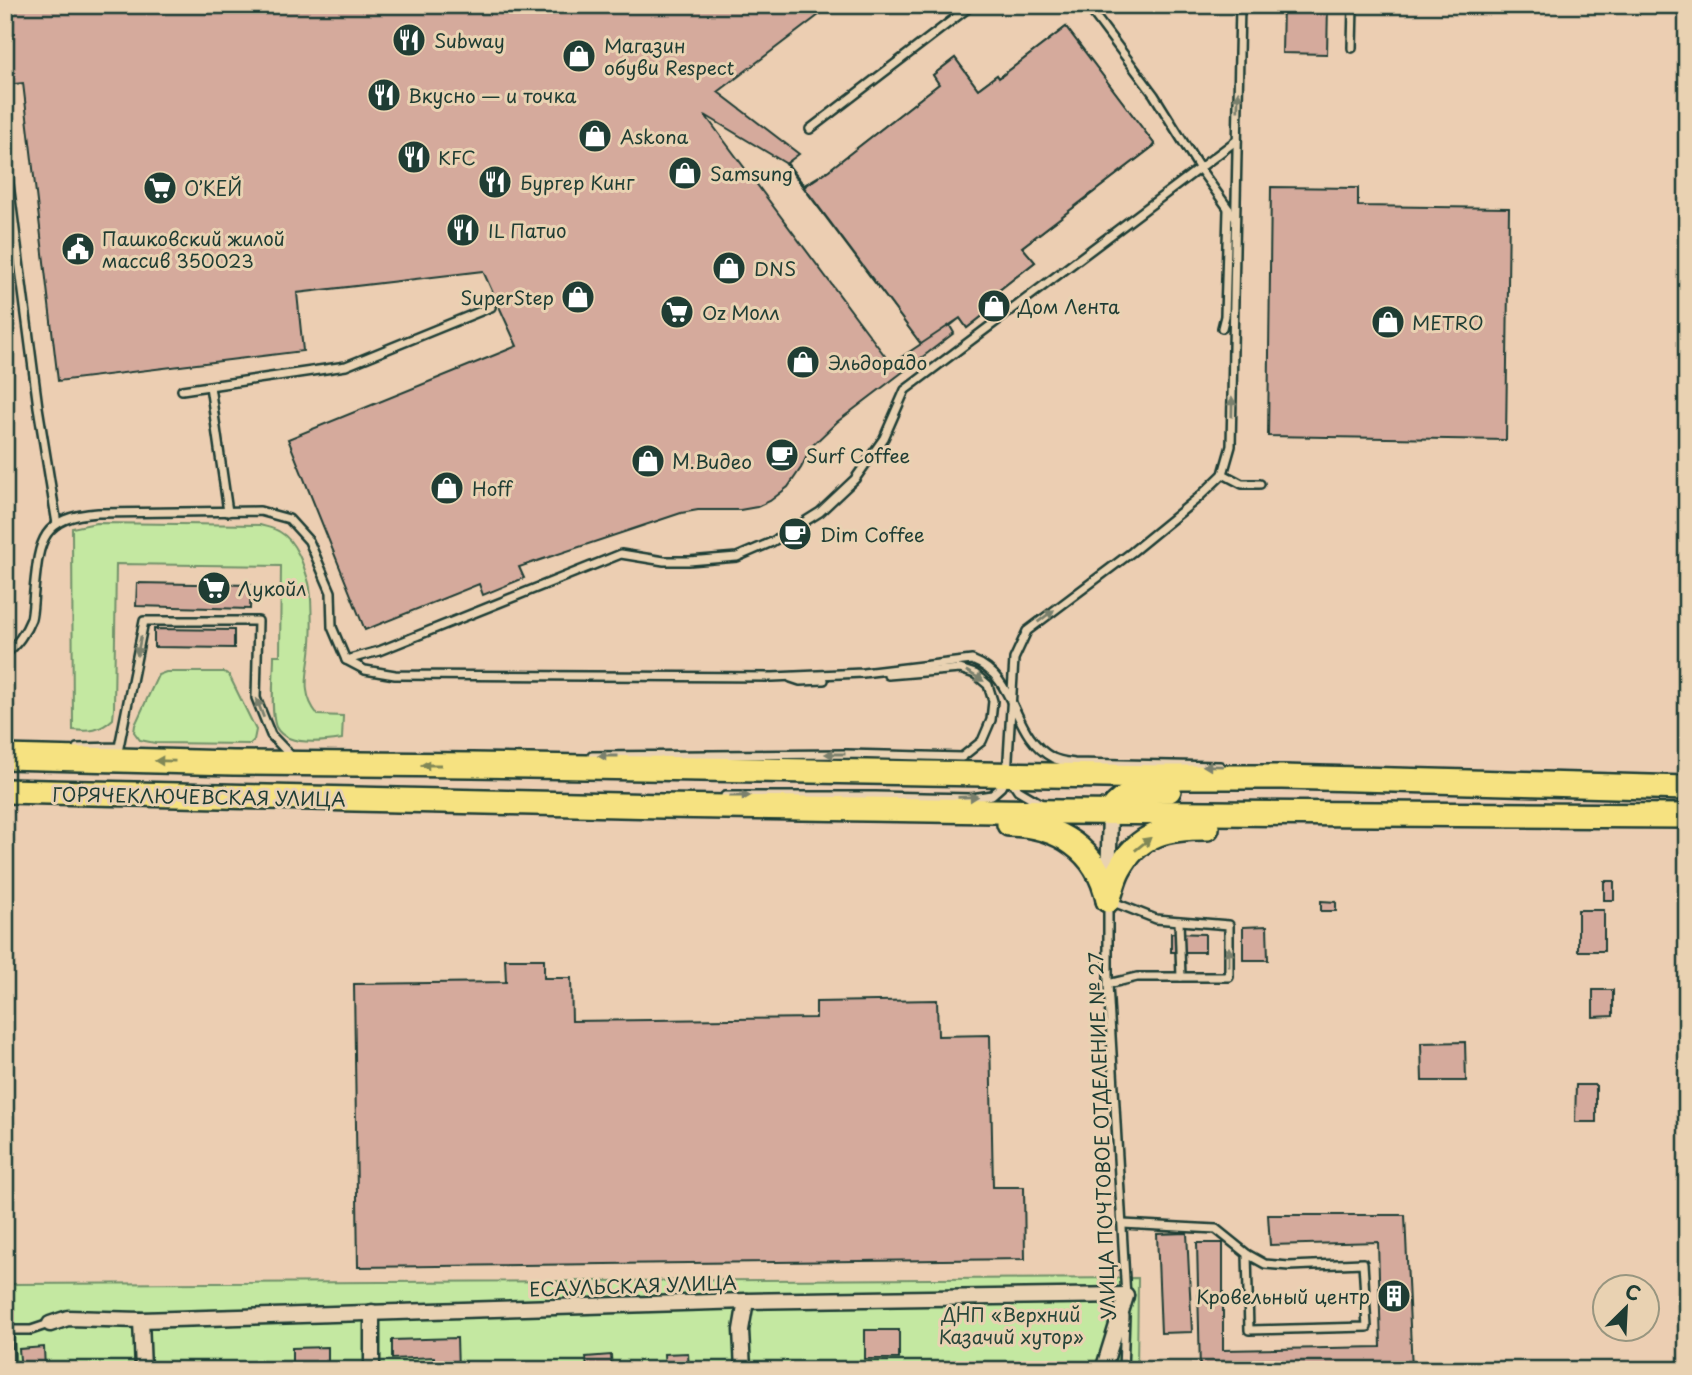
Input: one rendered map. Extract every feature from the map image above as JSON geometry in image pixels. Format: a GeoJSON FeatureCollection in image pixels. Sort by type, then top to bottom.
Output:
{"type":"FeatureCollection","features":[{"type":"Feature","properties":{"kind":"main road","name":"ГОРЯЧЕКЛЮЧЕВСКАЯ УЛИЦА"},"geometry":{"type":"LineString","coordinates":[[11,756],[298,764],[1283,777],[1589,786]]}},
{"type":"Feature","properties":{"kind":"main road"},"geometry":{"type":"LineString","coordinates":[[1052,775],[1089,791],[1110,812],[1124,797],[1158,790],[1536,797],[1589,786],[1687,788]]}},
{"type":"Feature","properties":{"kind":"main road","name":"ГОРЯЧЕКЛЮЧЕВСКАЯ УЛИЦА"},"geometry":{"type":"LineString","coordinates":[[5,792],[1060,812],[1687,816]]}},
{"type":"Feature","properties":{"kind":"main road"},"geometry":{"type":"LineString","coordinates":[[5,801],[96,793]]}},
{"type":"Feature","properties":{"kind":"main road"},"geometry":{"type":"LineString","coordinates":[[663,806],[690,819],[1026,824],[1055,832],[1083,851],[1105,885],[1108,900]]}},
{"type":"Feature","properties":{"kind":"main road"},"geometry":{"type":"LineString","coordinates":[[1108,900],[1119,870],[1130,853],[1162,831],[1183,828],[1687,830]]}},
{"type":"Feature","properties":{"kind":"street"},"geometry":{"type":"LineString","coordinates":[[1108,900],[1110,812]]}},
{"type":"Feature","properties":{"kind":"street"},"geometry":{"type":"LineString","coordinates":[[1102,1370],[1126,1296]]}},
{"type":"Feature","properties":{"kind":"street","name":"ЕСАУЛЬСКАЯ УЛИЦА"},"geometry":{"type":"LineString","coordinates":[[50,1324],[68,1318],[141,1320],[746,1301],[1126,1296]]}},
{"type":"Feature","properties":{"kind":"street"},"geometry":{"type":"LineString","coordinates":[[743,1370],[741,1330],[746,1301]]}},
{"type":"Feature","properties":{"kind":"street"},"geometry":{"type":"LineString","coordinates":[[372,1312],[372,1370]]}},
{"type":"Feature","properties":{"kind":"street"},"geometry":{"type":"LineString","coordinates":[[141,1320],[143,1370]]}},
{"type":"Feature","properties":{"kind":"lane"},"geometry":{"type":"LineString","coordinates":[[810,130],[972,5]]}},
{"type":"Feature","properties":{"kind":"lane"},"geometry":{"type":"LineString","coordinates":[[1087,5],[1154,95],[1200,169],[1235,218]]}},
{"type":"Feature","properties":{"kind":"lane"},"geometry":{"type":"LineString","coordinates":[[713,796],[971,798],[992,795],[1001,787],[1007,775],[1014,659],[1027,631],[1132,552],[1223,474],[1231,446],[1240,5]]}},
{"type":"Feature","properties":{"kind":"lane"},"geometry":{"type":"LineString","coordinates":[[1352,48],[1353,5]]}},
{"type":"Feature","properties":{"kind":"lane"},"geometry":{"type":"LineString","coordinates":[[346,660],[379,651],[621,554],[664,561],[737,556],[792,531],[820,512],[855,479],[884,438],[905,390],[1237,140]]}},
{"type":"Feature","properties":{"kind":"lane"},"geometry":{"type":"LineString","coordinates":[[5,153],[38,407],[57,524]]}},
{"type":"Feature","properties":{"kind":"lane"},"geometry":{"type":"LineString","coordinates":[[1228,208],[1225,316],[1222,328],[1234,320]]}},
{"type":"Feature","properties":{"kind":"lane"},"geometry":{"type":"LineString","coordinates":[[182,390],[346,366],[491,307]]}},
{"type":"Feature","properties":{"kind":"lane"},"geometry":{"type":"LineString","coordinates":[[210,386],[228,512]]}},
{"type":"Feature","properties":{"kind":"lane"},"geometry":{"type":"LineString","coordinates":[[1223,474],[1242,484],[1260,484]]}},
{"type":"Feature","properties":{"kind":"lane"},"geometry":{"type":"LineString","coordinates":[[5,654],[18,641],[31,618],[38,551],[47,533],[57,524],[78,515],[98,513],[260,511],[289,519],[309,541],[331,592],[332,627],[346,660],[365,670],[395,675],[787,677],[863,673],[972,660],[985,665],[1010,696],[1028,735],[1054,758],[1074,763],[1235,766]]}},
{"type":"Feature","properties":{"kind":"lane"},"geometry":{"type":"LineString","coordinates":[[68,748],[119,747],[144,621],[258,621],[256,698],[271,735],[298,764]]}},
{"type":"Feature","properties":{"kind":"lane"},"geometry":{"type":"LineString","coordinates":[[590,756],[847,754],[962,757],[982,741],[991,720],[993,701],[988,685],[975,674],[960,669],[800,681],[787,677]]}},
{"type":"Feature","properties":{"kind":"lane"},"geometry":{"type":"LineString","coordinates":[[11,756],[55,748]]}},
{"type":"Feature","properties":{"kind":"lane"},"geometry":{"type":"LineString","coordinates":[[472,765],[495,757]]}},
{"type":"Feature","properties":{"kind":"lane"},"geometry":{"type":"LineString","coordinates":[[1423,772],[1476,783]]}},
{"type":"Feature","properties":{"kind":"lane"},"geometry":{"type":"LineString","coordinates":[[1007,775],[1018,790],[1060,812]]}},
{"type":"Feature","properties":{"kind":"lane"},"geometry":{"type":"LineString","coordinates":[[477,801],[496,796],[591,796]]}},
{"type":"Feature","properties":{"kind":"lane"},"geometry":{"type":"LineString","coordinates":[[1108,900],[1156,919],[1229,925],[1229,977],[1137,977],[1108,984]]}},
{"type":"Feature","properties":{"kind":"lane","name":"УЛИЦА ПОЧТОВОЕ ОТДЕЛЕНИЕ № 27"},"geometry":{"type":"LineString","coordinates":[[1108,900],[1108,984],[1126,1296],[1124,1370]]}},
{"type":"Feature","properties":{"kind":"lane"},"geometry":{"type":"LineString","coordinates":[[1179,921],[1181,977]]}},
{"type":"Feature","properties":{"kind":"lane"},"geometry":{"type":"LineString","coordinates":[[1123,1224],[1216,1228],[1247,1254],[1265,1264],[1289,1266],[1363,1263],[1367,1327],[1249,1330],[1247,1254]]}},
{"type":"Feature","properties":{"kind":"lane"},"geometry":{"type":"LineString","coordinates":[[5,1291],[9,1370]]}},
{"type":"Feature","properties":{"kind":"lane"},"geometry":{"type":"LineString","coordinates":[[7,1330],[31,1330],[50,1324]]}},
{"type":"Feature","properties":{"kind":"green space"},"geometry":{"type":"Polygon","coordinates":[[[96,523],[260,525],[286,536],[299,554],[310,588],[312,629],[308,697],[318,715],[343,716],[342,739],[306,742],[288,738],[276,727],[273,682],[274,655],[280,655],[281,566],[116,564],[113,719],[94,730],[73,730],[72,528],[96,523]]]}},
{"type":"Feature","properties":{"kind":"green space"},"geometry":{"type":"Polygon","coordinates":[[[166,672],[224,672],[229,675],[256,730],[254,740],[250,744],[155,743],[140,740],[134,732],[135,725],[158,675],[166,672]]]}},
{"type":"Feature","properties":{"kind":"green space","name":"ДНП «Верхний Казачий хутор»"},"geometry":{"type":"Polygon","coordinates":[[[1138,1278],[1137,1370],[16,1370],[10,1284],[1138,1278]]]}},
{"type":"Feature","properties":{"kind":"building","name":"Oz Молл"},"geometry":{"type":"Polygon","coordinates":[[[5,5],[832,5],[718,92],[799,154],[787,163],[804,185],[829,170],[939,84],[933,75],[955,58],[978,89],[997,75],[999,78],[1066,27],[1155,145],[1022,247],[1035,262],[998,291],[1004,299],[967,328],[960,318],[950,326],[954,333],[837,422],[812,446],[788,487],[770,501],[740,510],[698,510],[681,513],[519,567],[524,578],[483,595],[479,584],[365,630],[288,439],[517,346],[483,271],[297,293],[303,351],[58,381],[23,83],[5,85],[5,5]],[[705,115],[891,364],[921,344],[785,163],[705,115]]]}},
{"type":"Feature","properties":{"kind":"building"},"geometry":{"type":"Polygon","coordinates":[[[1283,5],[1328,5],[1327,54],[1282,53],[1283,5]]]}},
{"type":"Feature","properties":{"kind":"building"},"geometry":{"type":"Polygon","coordinates":[[[1066,27],[1155,145],[1022,247],[1035,262],[998,291],[1004,299],[967,328],[960,318],[921,344],[804,187],[939,84],[933,75],[955,58],[978,89],[997,75],[999,78],[1066,27]]]}},
{"type":"Feature","properties":{"kind":"building","name":"METRO"},"geometry":{"type":"Polygon","coordinates":[[[1271,187],[1358,188],[1358,206],[1509,208],[1506,440],[1268,436],[1271,187]]]}},
{"type":"Feature","properties":{"kind":"building"},"geometry":{"type":"Polygon","coordinates":[[[137,583],[251,585],[250,609],[136,606],[137,583]]]}},
{"type":"Feature","properties":{"kind":"building"},"geometry":{"type":"Polygon","coordinates":[[[154,629],[234,630],[234,648],[154,647],[154,629]]]}},
{"type":"Feature","properties":{"kind":"building"},"geometry":{"type":"Polygon","coordinates":[[[1604,881],[1614,881],[1614,900],[1604,900],[1604,881]]]}},
{"type":"Feature","properties":{"kind":"building"},"geometry":{"type":"Polygon","coordinates":[[[1321,901],[1336,902],[1336,911],[1321,911],[1321,901]]]}},
{"type":"Feature","properties":{"kind":"building"},"geometry":{"type":"Polygon","coordinates":[[[1578,910],[1604,910],[1604,951],[1578,951],[1578,910]]]}},
{"type":"Feature","properties":{"kind":"building"},"geometry":{"type":"Polygon","coordinates":[[[1267,926],[1268,960],[1243,960],[1243,927],[1267,926]]]}},
{"type":"Feature","properties":{"kind":"building"},"geometry":{"type":"Polygon","coordinates":[[[1171,933],[1205,934],[1205,952],[1171,952],[1171,933]]]}},
{"type":"Feature","properties":{"kind":"building"},"geometry":{"type":"Polygon","coordinates":[[[505,959],[544,959],[544,978],[571,978],[572,1021],[816,1018],[816,1002],[937,1000],[938,1036],[990,1035],[993,1187],[1024,1187],[1025,1259],[358,1267],[354,984],[506,982],[505,959]]]}},
{"type":"Feature","properties":{"kind":"building"},"geometry":{"type":"Polygon","coordinates":[[[1593,990],[1613,990],[1613,1016],[1593,1017],[1593,990]]]}},
{"type":"Feature","properties":{"kind":"building"},"geometry":{"type":"Polygon","coordinates":[[[1465,1042],[1466,1081],[1422,1081],[1421,1043],[1465,1042]]]}},
{"type":"Feature","properties":{"kind":"building"},"geometry":{"type":"Polygon","coordinates":[[[1576,1085],[1596,1085],[1596,1122],[1575,1122],[1576,1085]]]}},
{"type":"Feature","properties":{"kind":"building","name":"Кровельный центр"},"geometry":{"type":"Polygon","coordinates":[[[1268,1215],[1405,1215],[1412,1370],[1200,1370],[1197,1243],[1223,1243],[1223,1350],[1381,1347],[1378,1242],[1270,1245],[1268,1215]]]}},
{"type":"Feature","properties":{"kind":"building"},"geometry":{"type":"Polygon","coordinates":[[[1187,1233],[1192,1332],[1161,1333],[1157,1234],[1187,1233]]]}},
{"type":"Feature","properties":{"kind":"building"},"geometry":{"type":"Polygon","coordinates":[[[865,1330],[899,1330],[899,1359],[865,1359],[865,1330]]]}},
{"type":"Feature","properties":{"kind":"building"},"geometry":{"type":"Polygon","coordinates":[[[457,1338],[458,1370],[435,1370],[434,1357],[392,1359],[392,1340],[457,1338]]]}},
{"type":"Feature","properties":{"kind":"building"},"geometry":{"type":"Polygon","coordinates":[[[44,1347],[45,1370],[21,1370],[19,1349],[44,1347]]]}},
{"type":"Feature","properties":{"kind":"building"},"geometry":{"type":"Polygon","coordinates":[[[328,1347],[328,1370],[292,1370],[292,1348],[328,1347]]]}},
{"type":"Feature","properties":{"kind":"building"},"geometry":{"type":"Polygon","coordinates":[[[688,1353],[689,1370],[665,1370],[664,1354],[688,1353]]]}},
{"type":"Feature","properties":{"kind":"building"},"geometry":{"type":"Polygon","coordinates":[[[611,1355],[612,1370],[587,1370],[586,1357],[611,1355]]]}},
{"type":"Feature","properties":{"kind":"place","name":"Subway"},"geometry":{"type":"Point","coordinates":[409,40]}},
{"type":"Feature","properties":{"kind":"place","name":"Магазин обуви Respect"},"geometry":{"type":"Point","coordinates":[579,56]}},
{"type":"Feature","properties":{"kind":"place","name":"Вкусно — и точка"},"geometry":{"type":"Point","coordinates":[384,95]}},
{"type":"Feature","properties":{"kind":"place","name":"Askona"},"geometry":{"type":"Point","coordinates":[595,136]}},
{"type":"Feature","properties":{"kind":"place","name":"KFC"},"geometry":{"type":"Point","coordinates":[414,157]}},
{"type":"Feature","properties":{"kind":"place","name":"Samsung"},"geometry":{"type":"Point","coordinates":[685,173]}},
{"type":"Feature","properties":{"kind":"place","name":"Бургер Кинг"},"geometry":{"type":"Point","coordinates":[495,182]}},
{"type":"Feature","properties":{"kind":"place","name":"О’КЕЙ"},"geometry":{"type":"Point","coordinates":[160,188]}},
{"type":"Feature","properties":{"kind":"place","name":"IL Патио"},"geometry":{"type":"Point","coordinates":[463,230]}},
{"type":"Feature","properties":{"kind":"place","name":"Пашковский жилой массив 350023"},"geometry":{"type":"Point","coordinates":[78,249]}},
{"type":"Feature","properties":{"kind":"place","name":"DNS"},"geometry":{"type":"Point","coordinates":[729,268]}},
{"type":"Feature","properties":{"kind":"place","name":"SuperStep"},"geometry":{"type":"Point","coordinates":[578,297]}},
{"type":"Feature","properties":{"kind":"place","name":"Дом Лента"},"geometry":{"type":"Point","coordinates":[994,306]}},
{"type":"Feature","properties":{"kind":"place","name":"Oz Молл"},"geometry":{"type":"Point","coordinates":[677,312]}},
{"type":"Feature","properties":{"kind":"place","name":"METRO"},"geometry":{"type":"Point","coordinates":[1388,322]}},
{"type":"Feature","properties":{"kind":"place","name":"Эльдорадо"},"geometry":{"type":"Point","coordinates":[803,362]}},
{"type":"Feature","properties":{"kind":"place","name":"Surf Coffee"},"geometry":{"type":"Point","coordinates":[782,455]}},
{"type":"Feature","properties":{"kind":"place","name":"М.Видео"},"geometry":{"type":"Point","coordinates":[648,461]}},
{"type":"Feature","properties":{"kind":"place","name":"Hoff"},"geometry":{"type":"Point","coordinates":[447,488]}},
{"type":"Feature","properties":{"kind":"place","name":"Dim Coffee"},"geometry":{"type":"Point","coordinates":[795,534]}},
{"type":"Feature","properties":{"kind":"place","name":"Лукойл"},"geometry":{"type":"Point","coordinates":[214,588]}},
{"type":"Feature","properties":{"kind":"place","name":"Кровельный центр"},"geometry":{"type":"Point","coordinates":[1394,1296]}}]}
